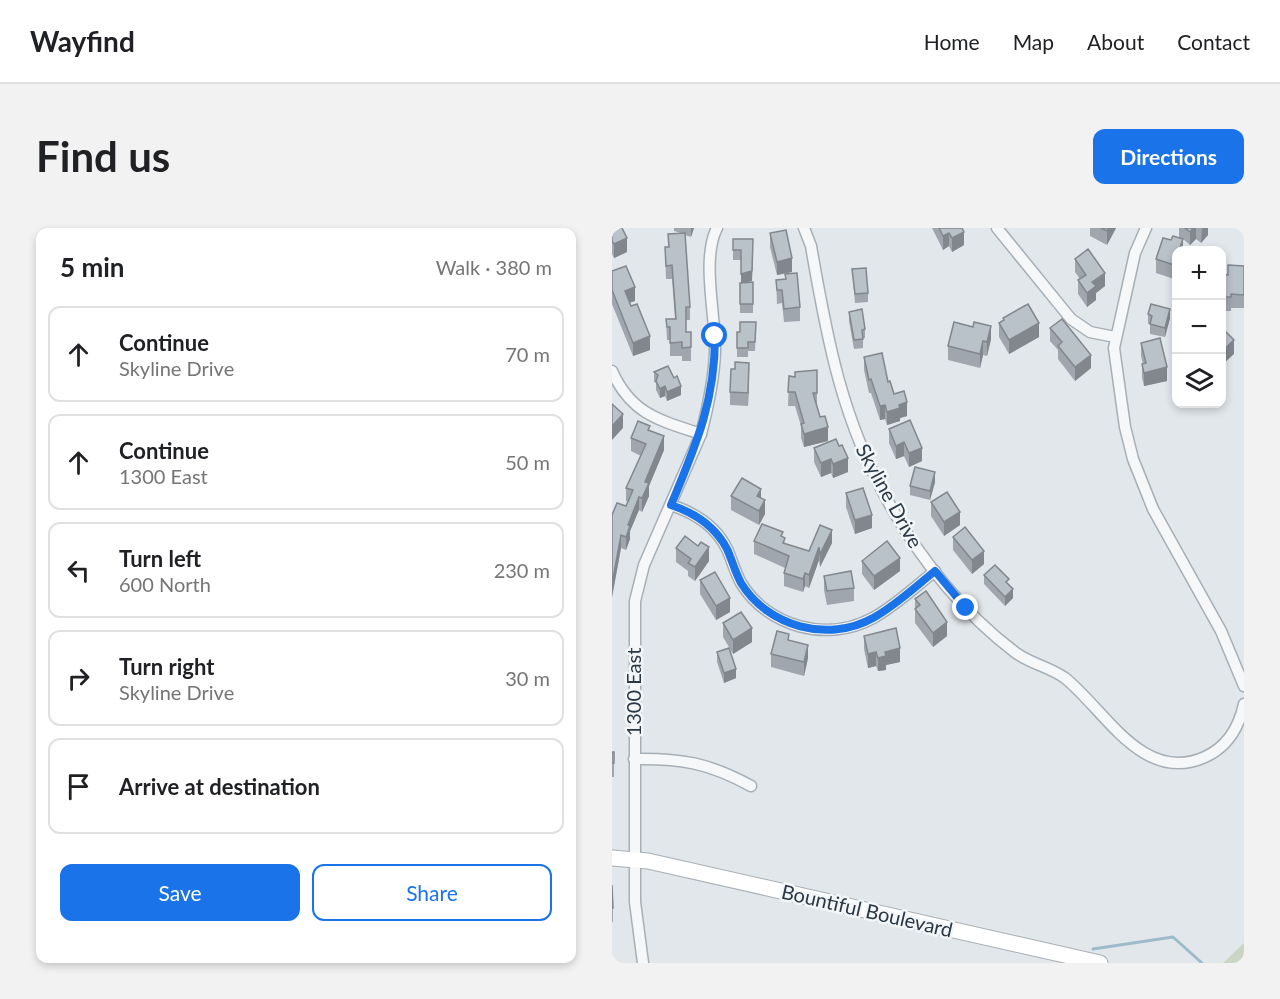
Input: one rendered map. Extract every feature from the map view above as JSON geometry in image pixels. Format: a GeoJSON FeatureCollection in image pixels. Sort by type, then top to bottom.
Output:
{"type":"FeatureCollection","features":[{"type":"Feature","properties":{"kind":"main road","name":"Bountiful Boulevard"},"geometry":{"type":"LineString","coordinates":[[612,858],[634,859],[1100,963]]}},
{"type":"Feature","properties":{"kind":"street"},"geometry":{"type":"LineString","coordinates":[[612,371],[622,390],[636,407],[663,422],[701,434],[711,391],[715,353],[711,250],[717,228]]}},
{"type":"Feature","properties":{"kind":"street","name":"Skyline Drive"},"geometry":{"type":"LineString","coordinates":[[804,228],[811,246],[833,364],[852,427],[870,469],[892,508],[935,571],[991,631],[1016,653],[1063,677],[1125,738],[1150,756],[1180,763],[1208,756],[1234,731],[1244,704]]}},
{"type":"Feature","properties":{"kind":"street"},"geometry":{"type":"LineString","coordinates":[[997,228],[1071,319],[1090,332],[1115,338]]}},
{"type":"Feature","properties":{"kind":"street"},"geometry":{"type":"LineString","coordinates":[[1146,228],[1136,253],[1115,338],[1114,358],[1119,398],[1139,474],[1153,509],[1233,656],[1244,686]]}},
{"type":"Feature","properties":{"kind":"street","name":"1300 East"},"geometry":{"type":"LineString","coordinates":[[643,963],[635,902],[634,859],[636,595],[642,571],[701,434]]}},
{"type":"Feature","properties":{"kind":"street"},"geometry":{"type":"LineString","coordinates":[[671,505],[696,515],[714,530],[727,549],[740,581],[753,599],[771,614],[795,626],[834,630],[861,624],[882,613],[935,571]]}},
{"type":"Feature","properties":{"kind":"street"},"geometry":{"type":"LineString","coordinates":[[634,759],[672,759],[700,763],[751,786]]}},
{"type":"Feature","properties":{"kind":"green space"},"geometry":{"type":"Polygon","coordinates":[[[1244,943],[1244,963],[1223,963],[1244,943]]]}},
{"type":"Feature","properties":{"kind":"building"},"geometry":{"type":"Polygon","coordinates":[[[612,228],[622,228],[627,238],[614,244],[612,228]]]}},
{"type":"Feature","properties":{"kind":"building"},"geometry":{"type":"Polygon","coordinates":[[[939,228],[962,228],[964,232],[952,238],[949,233],[943,236],[939,228]]]}},
{"type":"Feature","properties":{"kind":"building"},"geometry":{"type":"Polygon","coordinates":[[[786,230],[792,258],[777,262],[770,233],[786,230]]]}},
{"type":"Feature","properties":{"kind":"building"},"geometry":{"type":"Polygon","coordinates":[[[685,233],[690,307],[686,307],[686,332],[691,332],[691,347],[682,348],[682,342],[670,343],[670,327],[667,327],[666,319],[676,319],[672,265],[666,266],[665,247],[669,247],[668,234],[685,233]]]}},
{"type":"Feature","properties":{"kind":"building"},"geometry":{"type":"Polygon","coordinates":[[[1173,236],[1183,239],[1180,246],[1172,246],[1172,264],[1156,259],[1163,238],[1171,240],[1173,236]]]}},
{"type":"Feature","properties":{"kind":"building"},"geometry":{"type":"Polygon","coordinates":[[[733,239],[753,239],[752,271],[741,274],[741,250],[733,250],[733,239]]]}},
{"type":"Feature","properties":{"kind":"building"},"geometry":{"type":"Polygon","coordinates":[[[1088,249],[1105,273],[1092,282],[1096,286],[1087,293],[1078,280],[1086,275],[1075,259],[1088,249]]]}},
{"type":"Feature","properties":{"kind":"building"},"geometry":{"type":"Polygon","coordinates":[[[1228,265],[1244,266],[1244,295],[1231,294],[1231,297],[1226,297],[1226,275],[1228,275],[1228,265]]]}},
{"type":"Feature","properties":{"kind":"building"},"geometry":{"type":"Polygon","coordinates":[[[626,266],[635,287],[625,291],[631,306],[637,304],[650,336],[633,343],[612,290],[612,271],[626,266]]]}},
{"type":"Feature","properties":{"kind":"building"},"geometry":{"type":"Polygon","coordinates":[[[866,268],[868,293],[855,294],[852,269],[866,268]]]}},
{"type":"Feature","properties":{"kind":"building"},"geometry":{"type":"Polygon","coordinates":[[[797,273],[800,307],[784,309],[782,290],[777,290],[776,280],[786,279],[785,274],[797,273]]]}},
{"type":"Feature","properties":{"kind":"building"},"geometry":{"type":"Polygon","coordinates":[[[753,282],[753,304],[740,304],[740,283],[753,282]]]}},
{"type":"Feature","properties":{"kind":"building"},"geometry":{"type":"Polygon","coordinates":[[[1028,304],[1039,323],[1009,340],[999,323],[1004,320],[1003,318],[1028,304]]]}},
{"type":"Feature","properties":{"kind":"building"},"geometry":{"type":"Polygon","coordinates":[[[1151,304],[1170,309],[1165,328],[1150,324],[1152,316],[1148,314],[1151,304]]]}},
{"type":"Feature","properties":{"kind":"building"},"geometry":{"type":"Polygon","coordinates":[[[862,309],[865,329],[862,330],[863,339],[854,340],[849,312],[862,309]]]}},
{"type":"Feature","properties":{"kind":"building"},"geometry":{"type":"Polygon","coordinates":[[[1062,319],[1091,355],[1075,367],[1058,346],[1062,342],[1050,328],[1062,319]]]}},
{"type":"Feature","properties":{"kind":"building"},"geometry":{"type":"Polygon","coordinates":[[[740,322],[756,322],[755,342],[748,342],[748,348],[737,348],[737,332],[740,332],[740,322]]]}},
{"type":"Feature","properties":{"kind":"building"},"geometry":{"type":"Polygon","coordinates":[[[954,322],[973,327],[974,322],[991,326],[987,342],[983,341],[980,354],[948,346],[954,322]]]}},
{"type":"Feature","properties":{"kind":"building"},"geometry":{"type":"Polygon","coordinates":[[[1226,332],[1234,340],[1226,347],[1226,332]]]}},
{"type":"Feature","properties":{"kind":"building"},"geometry":{"type":"Polygon","coordinates":[[[1160,338],[1167,367],[1144,373],[1142,364],[1146,363],[1141,343],[1160,338]]]}},
{"type":"Feature","properties":{"kind":"building"},"geometry":{"type":"Polygon","coordinates":[[[882,353],[888,382],[890,381],[894,394],[904,391],[907,402],[899,405],[900,408],[887,412],[885,405],[880,406],[871,379],[869,380],[864,357],[882,353]]]}},
{"type":"Feature","properties":{"kind":"building"},"geometry":{"type":"Polygon","coordinates":[[[735,362],[749,363],[748,393],[730,392],[731,369],[735,369],[735,362]]]}},
{"type":"Feature","properties":{"kind":"building"},"geometry":{"type":"Polygon","coordinates":[[[668,366],[674,378],[677,376],[681,386],[667,392],[665,386],[660,389],[656,381],[658,375],[654,372],[668,366]]]}},
{"type":"Feature","properties":{"kind":"building"},"geometry":{"type":"Polygon","coordinates":[[[817,370],[817,393],[813,393],[820,417],[825,416],[828,427],[804,434],[801,424],[804,423],[795,392],[788,392],[789,376],[795,377],[795,372],[817,370]]]}},
{"type":"Feature","properties":{"kind":"building"},"geometry":{"type":"Polygon","coordinates":[[[612,404],[623,414],[612,426],[612,404]]]}},
{"type":"Feature","properties":{"kind":"building"},"geometry":{"type":"Polygon","coordinates":[[[910,420],[922,448],[909,453],[904,442],[896,446],[889,429],[910,420]]]}},
{"type":"Feature","properties":{"kind":"building"},"geometry":{"type":"Polygon","coordinates":[[[638,421],[650,426],[648,430],[664,436],[645,482],[649,483],[642,498],[639,497],[628,525],[630,526],[626,537],[621,535],[612,584],[612,515],[617,503],[626,506],[633,490],[626,488],[646,444],[631,438],[638,421]]]}},
{"type":"Feature","properties":{"kind":"building"},"geometry":{"type":"Polygon","coordinates":[[[836,439],[839,446],[842,445],[848,458],[833,464],[831,459],[821,463],[814,448],[836,439]]]}},
{"type":"Feature","properties":{"kind":"building"},"geometry":{"type":"Polygon","coordinates":[[[915,467],[935,472],[930,491],[910,486],[915,467]]]}},
{"type":"Feature","properties":{"kind":"building"},"geometry":{"type":"Polygon","coordinates":[[[742,478],[761,489],[757,496],[765,500],[759,511],[731,496],[742,478]]]}},
{"type":"Feature","properties":{"kind":"building"},"geometry":{"type":"Polygon","coordinates":[[[863,488],[872,515],[855,520],[846,493],[863,488]]]}},
{"type":"Feature","properties":{"kind":"building"},"geometry":{"type":"Polygon","coordinates":[[[947,492],[960,512],[944,522],[931,502],[947,492]]]}},
{"type":"Feature","properties":{"kind":"building"},"geometry":{"type":"Polygon","coordinates":[[[762,524],[783,532],[781,536],[785,538],[783,543],[809,551],[820,525],[832,530],[820,554],[819,547],[809,575],[805,573],[803,579],[784,573],[789,556],[754,541],[762,524]]]}},
{"type":"Feature","properties":{"kind":"building"},"geometry":{"type":"Polygon","coordinates":[[[965,527],[984,551],[972,560],[953,537],[965,527]]]}},
{"type":"Feature","properties":{"kind":"building"},"geometry":{"type":"Polygon","coordinates":[[[685,536],[698,546],[701,542],[709,547],[695,567],[688,563],[691,559],[676,548],[685,536]]]}},
{"type":"Feature","properties":{"kind":"building"},"geometry":{"type":"Polygon","coordinates":[[[887,541],[900,558],[874,576],[862,561],[887,541]]]}},
{"type":"Feature","properties":{"kind":"building"},"geometry":{"type":"Polygon","coordinates":[[[995,565],[1009,579],[1006,582],[1013,589],[1005,597],[984,575],[995,565]]]}},
{"type":"Feature","properties":{"kind":"building"},"geometry":{"type":"Polygon","coordinates":[[[851,571],[854,588],[827,591],[824,576],[851,571]]]}},
{"type":"Feature","properties":{"kind":"building"},"geometry":{"type":"Polygon","coordinates":[[[715,572],[730,598],[716,606],[700,580],[715,572]]]}},
{"type":"Feature","properties":{"kind":"building"},"geometry":{"type":"Polygon","coordinates":[[[926,591],[947,622],[933,633],[915,609],[920,605],[915,599],[926,591]]]}},
{"type":"Feature","properties":{"kind":"building"},"geometry":{"type":"Polygon","coordinates":[[[741,612],[752,628],[733,640],[723,623],[741,612]]]}},
{"type":"Feature","properties":{"kind":"building"},"geometry":{"type":"Polygon","coordinates":[[[896,628],[900,648],[885,652],[886,656],[878,658],[876,652],[868,654],[864,636],[896,628]]]}},
{"type":"Feature","properties":{"kind":"building"},"geometry":{"type":"Polygon","coordinates":[[[777,631],[789,634],[788,640],[808,645],[804,662],[771,654],[777,631]]]}},
{"type":"Feature","properties":{"kind":"building"},"geometry":{"type":"Polygon","coordinates":[[[729,648],[736,669],[724,673],[717,652],[729,648]]]}},
{"type":"Feature","properties":{"kind":"waterway"},"geometry":{"type":"LineString","coordinates":[[1093,949],[1173,937],[1202,963]]}},
{"type":"Feature","properties":{"kind":"route"},"geometry":{"type":"LineString","coordinates":[[715,336],[711,391],[701,434],[671,505],[696,515],[714,530],[727,549],[740,581],[753,599],[771,614],[795,626],[834,630],[872,619],[935,571],[966,608]]}}]}
